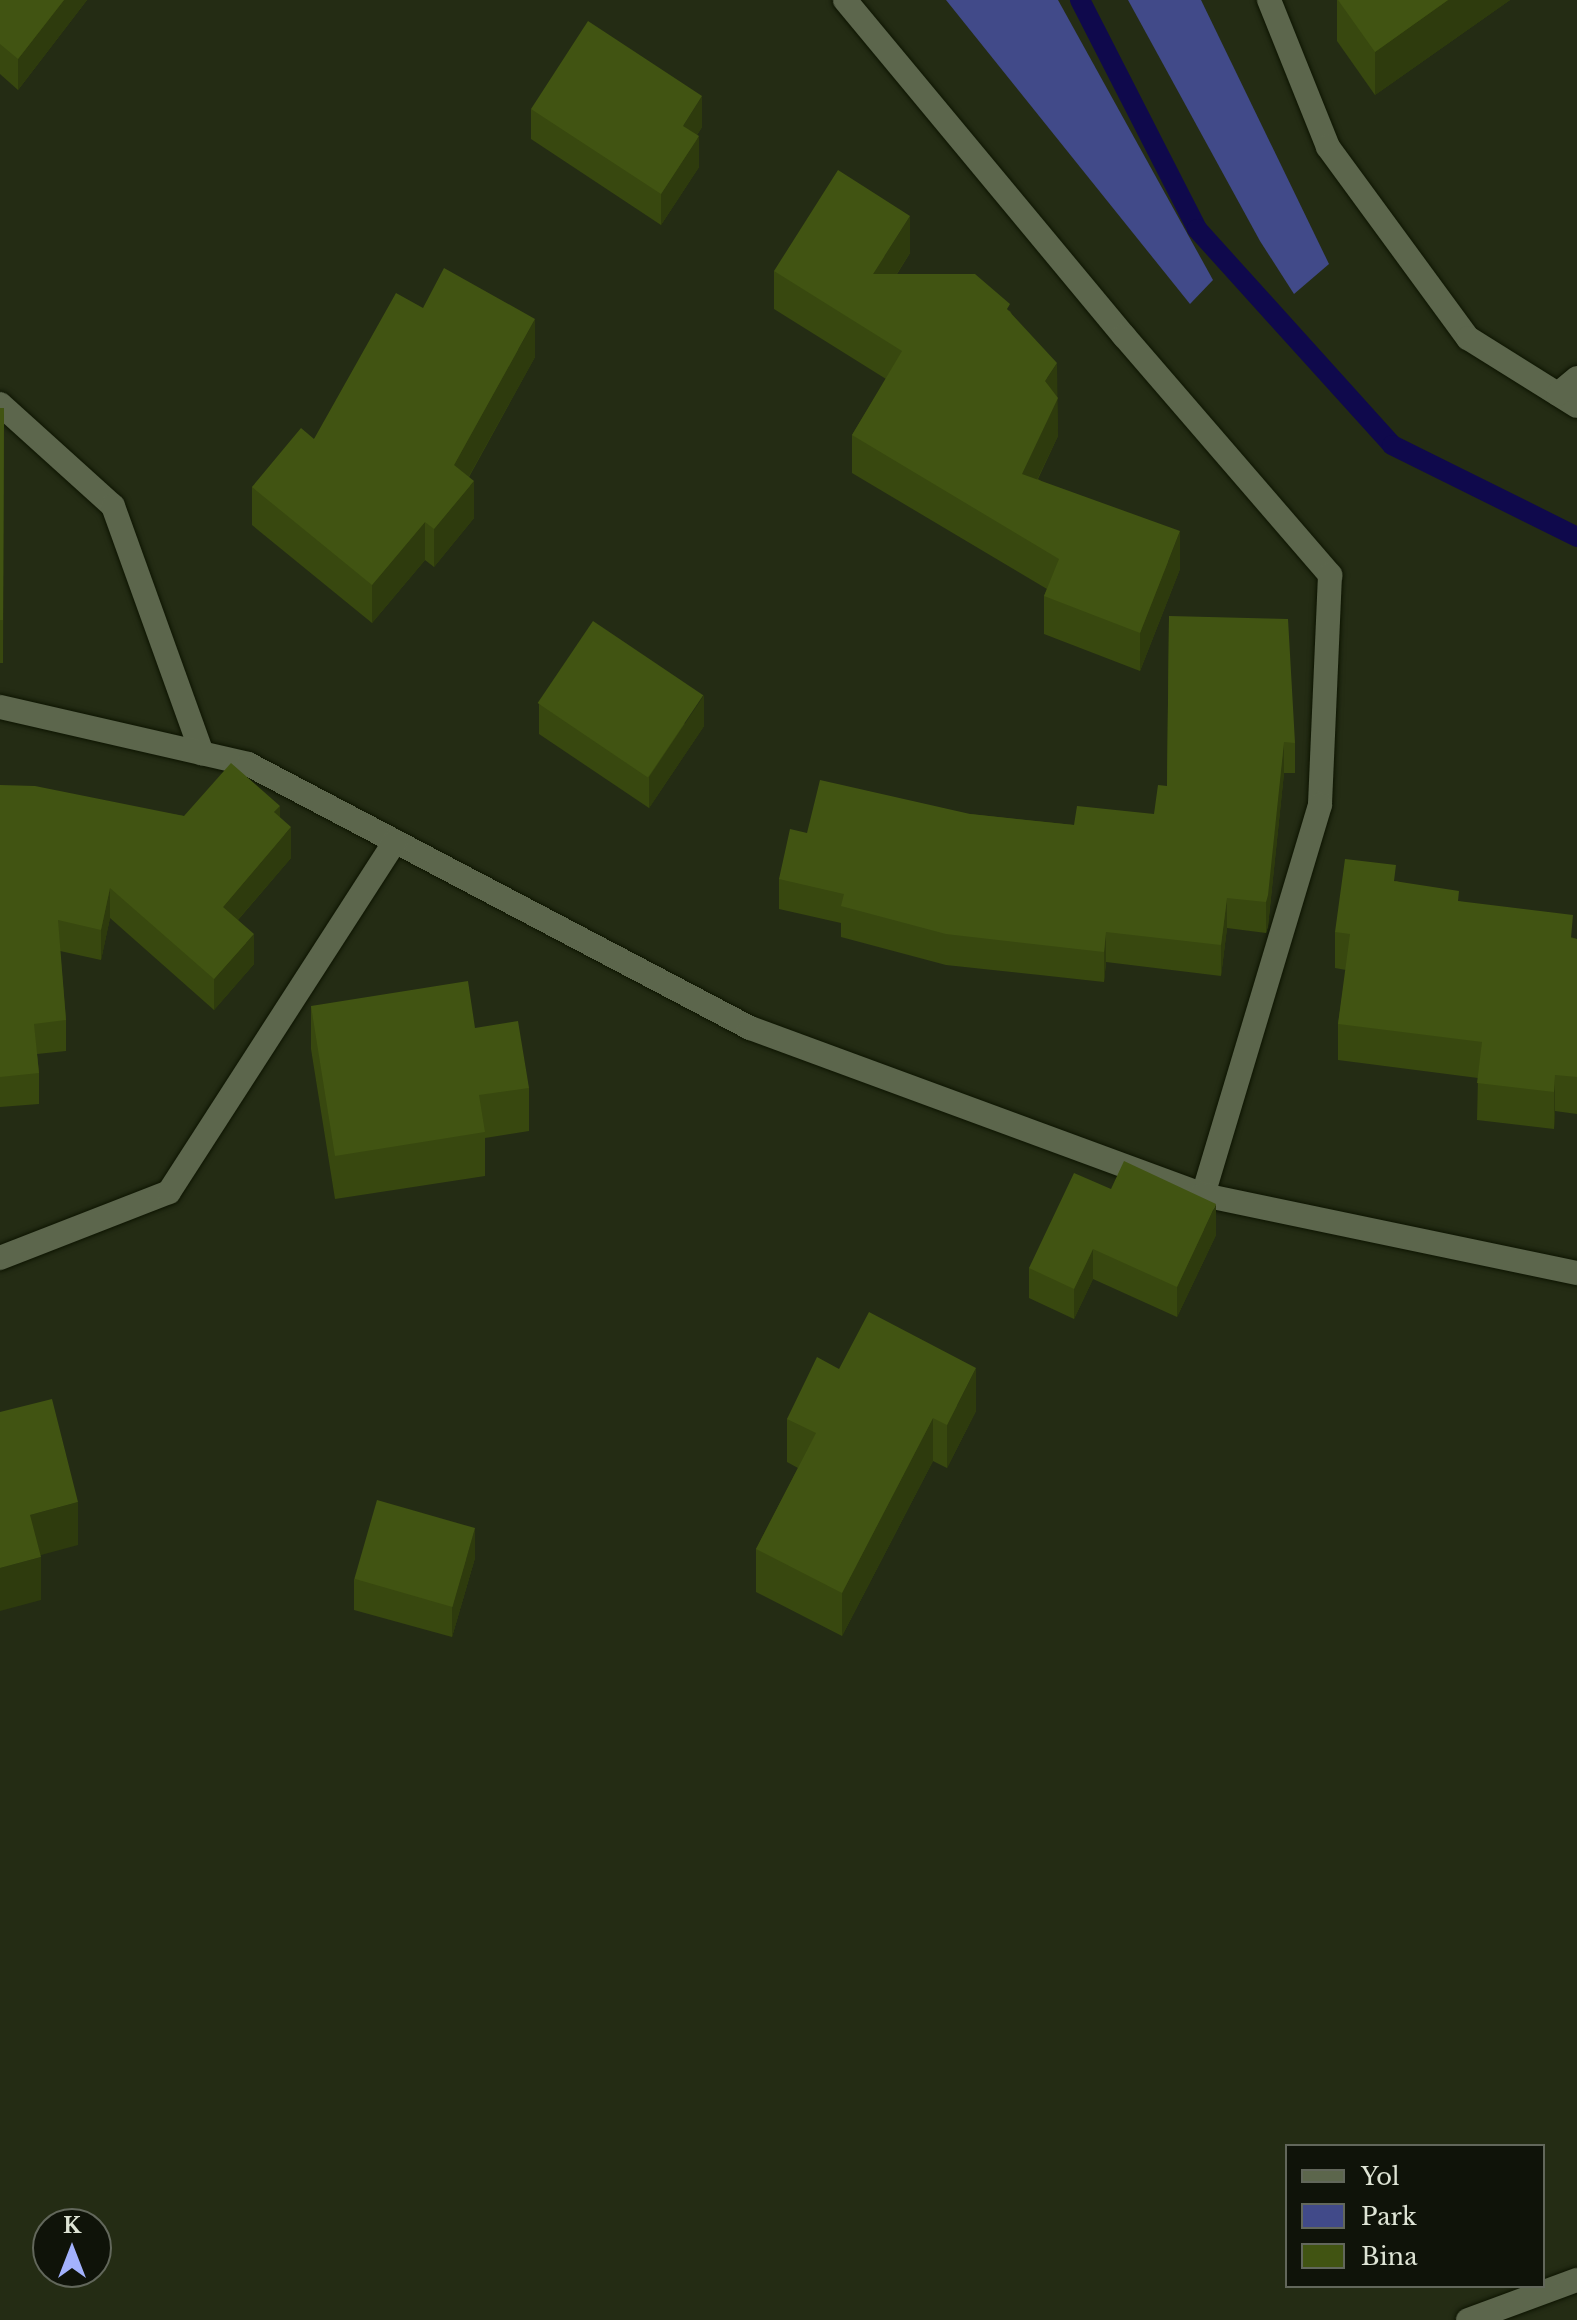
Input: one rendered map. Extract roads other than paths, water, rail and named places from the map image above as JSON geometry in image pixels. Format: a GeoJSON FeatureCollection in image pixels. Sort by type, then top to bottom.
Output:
{"type":"FeatureCollection","features":[{"type":"Feature","properties":{"kind":"street"},"geometry":{"type":"LineString","coordinates":[[845,0],[1124,336],[1330,575],[1320,805],[1203,1195]]}},
{"type":"Feature","properties":{"kind":"street"},"geometry":{"type":"LineString","coordinates":[[1269,0],[1328,147],[1468,338],[1571,393]]}},
{"type":"Feature","properties":{"kind":"street"},"geometry":{"type":"LineString","coordinates":[[0,404],[113,506],[202,753]]}},
{"type":"Feature","properties":{"kind":"street"},"geometry":{"type":"LineString","coordinates":[[0,707],[248,764],[750,1028],[1203,1195],[1577,1273]]}},
{"type":"Feature","properties":{"kind":"street"},"geometry":{"type":"LineString","coordinates":[[0,1258],[169,1192],[395,841]]}},
{"type":"Feature","properties":{"kind":"street"},"geometry":{"type":"LineString","coordinates":[[1468,2320],[1577,2280]]}},
{"type":"Feature","properties":{"kind":"waterway"},"geometry":{"type":"LineString","coordinates":[[1080,0],[1197,229],[1392,445],[1577,537]]}}]}
